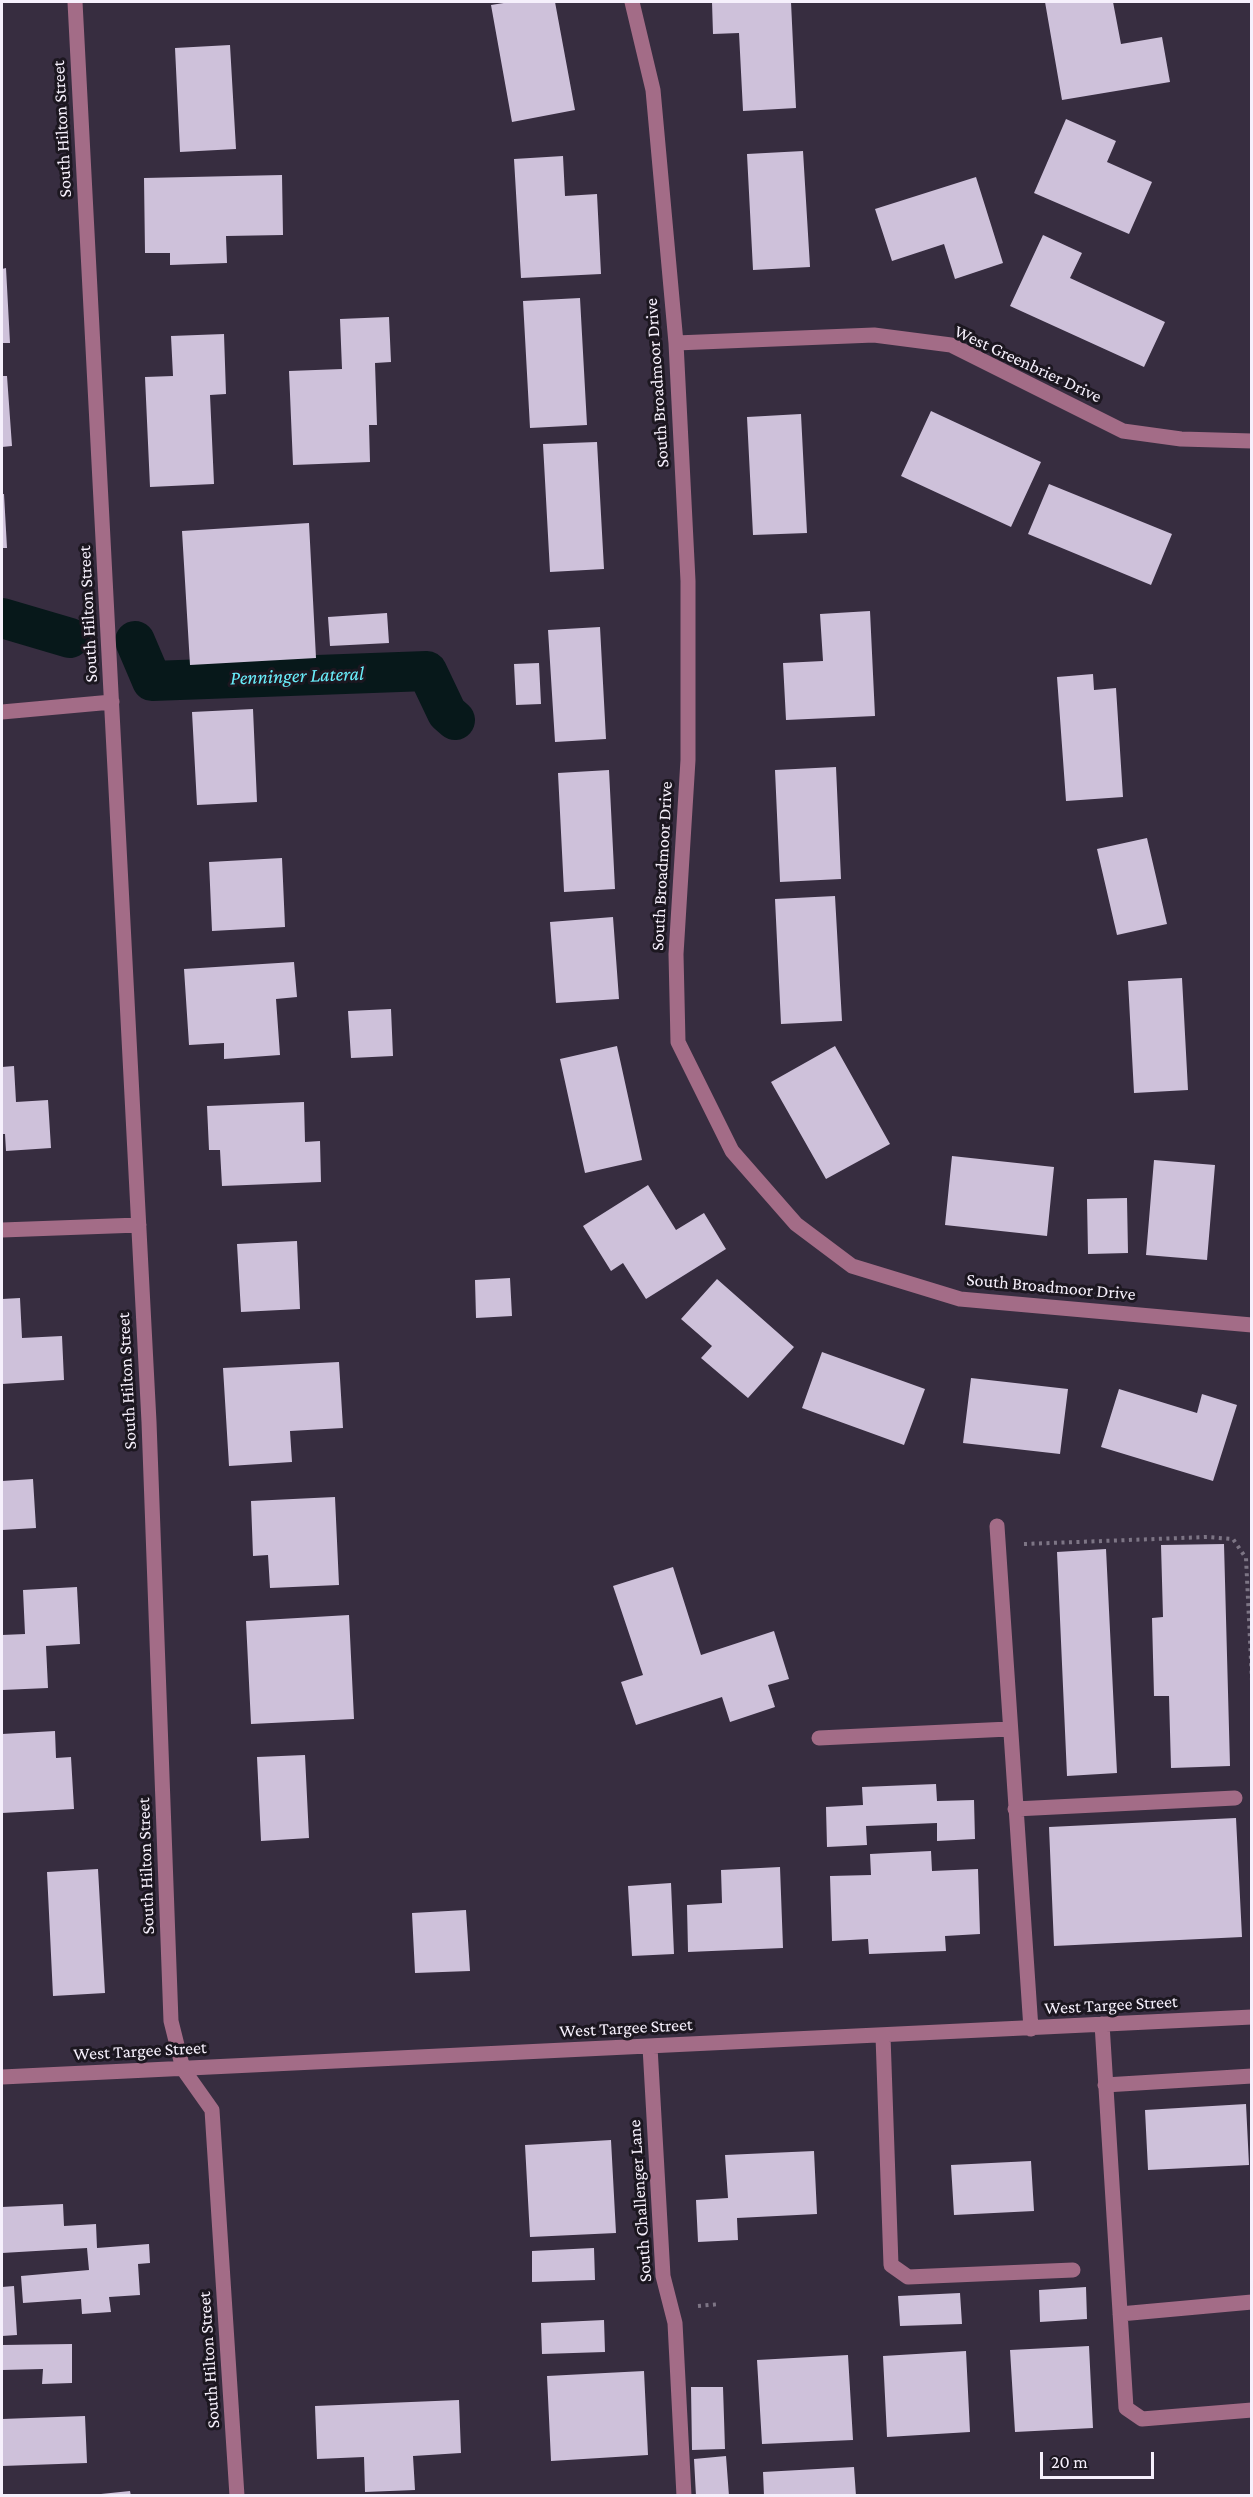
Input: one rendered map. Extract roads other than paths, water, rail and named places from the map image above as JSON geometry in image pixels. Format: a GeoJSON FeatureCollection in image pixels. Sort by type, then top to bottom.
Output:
{"type":"FeatureCollection","features":[{"type":"Feature","properties":{"kind":"street","name":"South Hilton Street"},"geometry":{"type":"LineString","coordinates":[[75,2],[149,1422],[171,2021],[183,2069],[212,2110],[237,2496]]}},
{"type":"Feature","properties":{"kind":"street","name":"South Broadmoor Drive"},"geometry":{"type":"LineString","coordinates":[[632,2],[653,90],[676,343],[688,592],[688,760],[676,954],[678,1042],[732,1151],[796,1224],[852,1266],[960,1299],[1251,1325]]}},
{"type":"Feature","properties":{"kind":"street","name":"West Greenbrier Drive"},"geometry":{"type":"LineString","coordinates":[[676,343],[874,335],[951,345],[1123,431],[1180,439],[1251,441]]}},
{"type":"Feature","properties":{"kind":"street"},"geometry":{"type":"LineString","coordinates":[[2,712],[112,702]]}},
{"type":"Feature","properties":{"kind":"street"},"geometry":{"type":"LineString","coordinates":[[2,1230],[139,1225]]}},
{"type":"Feature","properties":{"kind":"street"},"geometry":{"type":"LineString","coordinates":[[997,1526],[1031,2029]]}},
{"type":"Feature","properties":{"kind":"street"},"geometry":{"type":"LineString","coordinates":[[819,1738],[1009,1729]]}},
{"type":"Feature","properties":{"kind":"street"},"geometry":{"type":"LineString","coordinates":[[1015,1809],[1235,1798]]}},
{"type":"Feature","properties":{"kind":"street","name":"West Targee Street"},"geometry":{"type":"LineString","coordinates":[[2,2077],[1251,2018]]}},
{"type":"Feature","properties":{"kind":"street"},"geometry":{"type":"LineString","coordinates":[[1102,2024],[1126,2408],[1142,2419],[1251,2410]]}},
{"type":"Feature","properties":{"kind":"street"},"geometry":{"type":"LineString","coordinates":[[883,2036],[891,2265],[908,2277],[1073,2270]]}},
{"type":"Feature","properties":{"kind":"street","name":"South Challenger Lane"},"geometry":{"type":"LineString","coordinates":[[650,2047],[663,2276],[675,2323],[684,2496]]}},
{"type":"Feature","properties":{"kind":"street"},"geometry":{"type":"LineString","coordinates":[[1105,2085],[1251,2076]]}},
{"type":"Feature","properties":{"kind":"street"},"geometry":{"type":"LineString","coordinates":[[1120,2314],[1251,2302]]}},
{"type":"Feature","properties":{"kind":"waterway","name":"Penninger Lateral"},"geometry":{"type":"LineString","coordinates":[[2,618],[70,638]]}},
{"type":"Feature","properties":{"kind":"waterway","name":"Penninger Lateral"},"geometry":{"type":"LineString","coordinates":[[135,641],[152,681],[427,671],[447,713],[455,720]]}}]}
